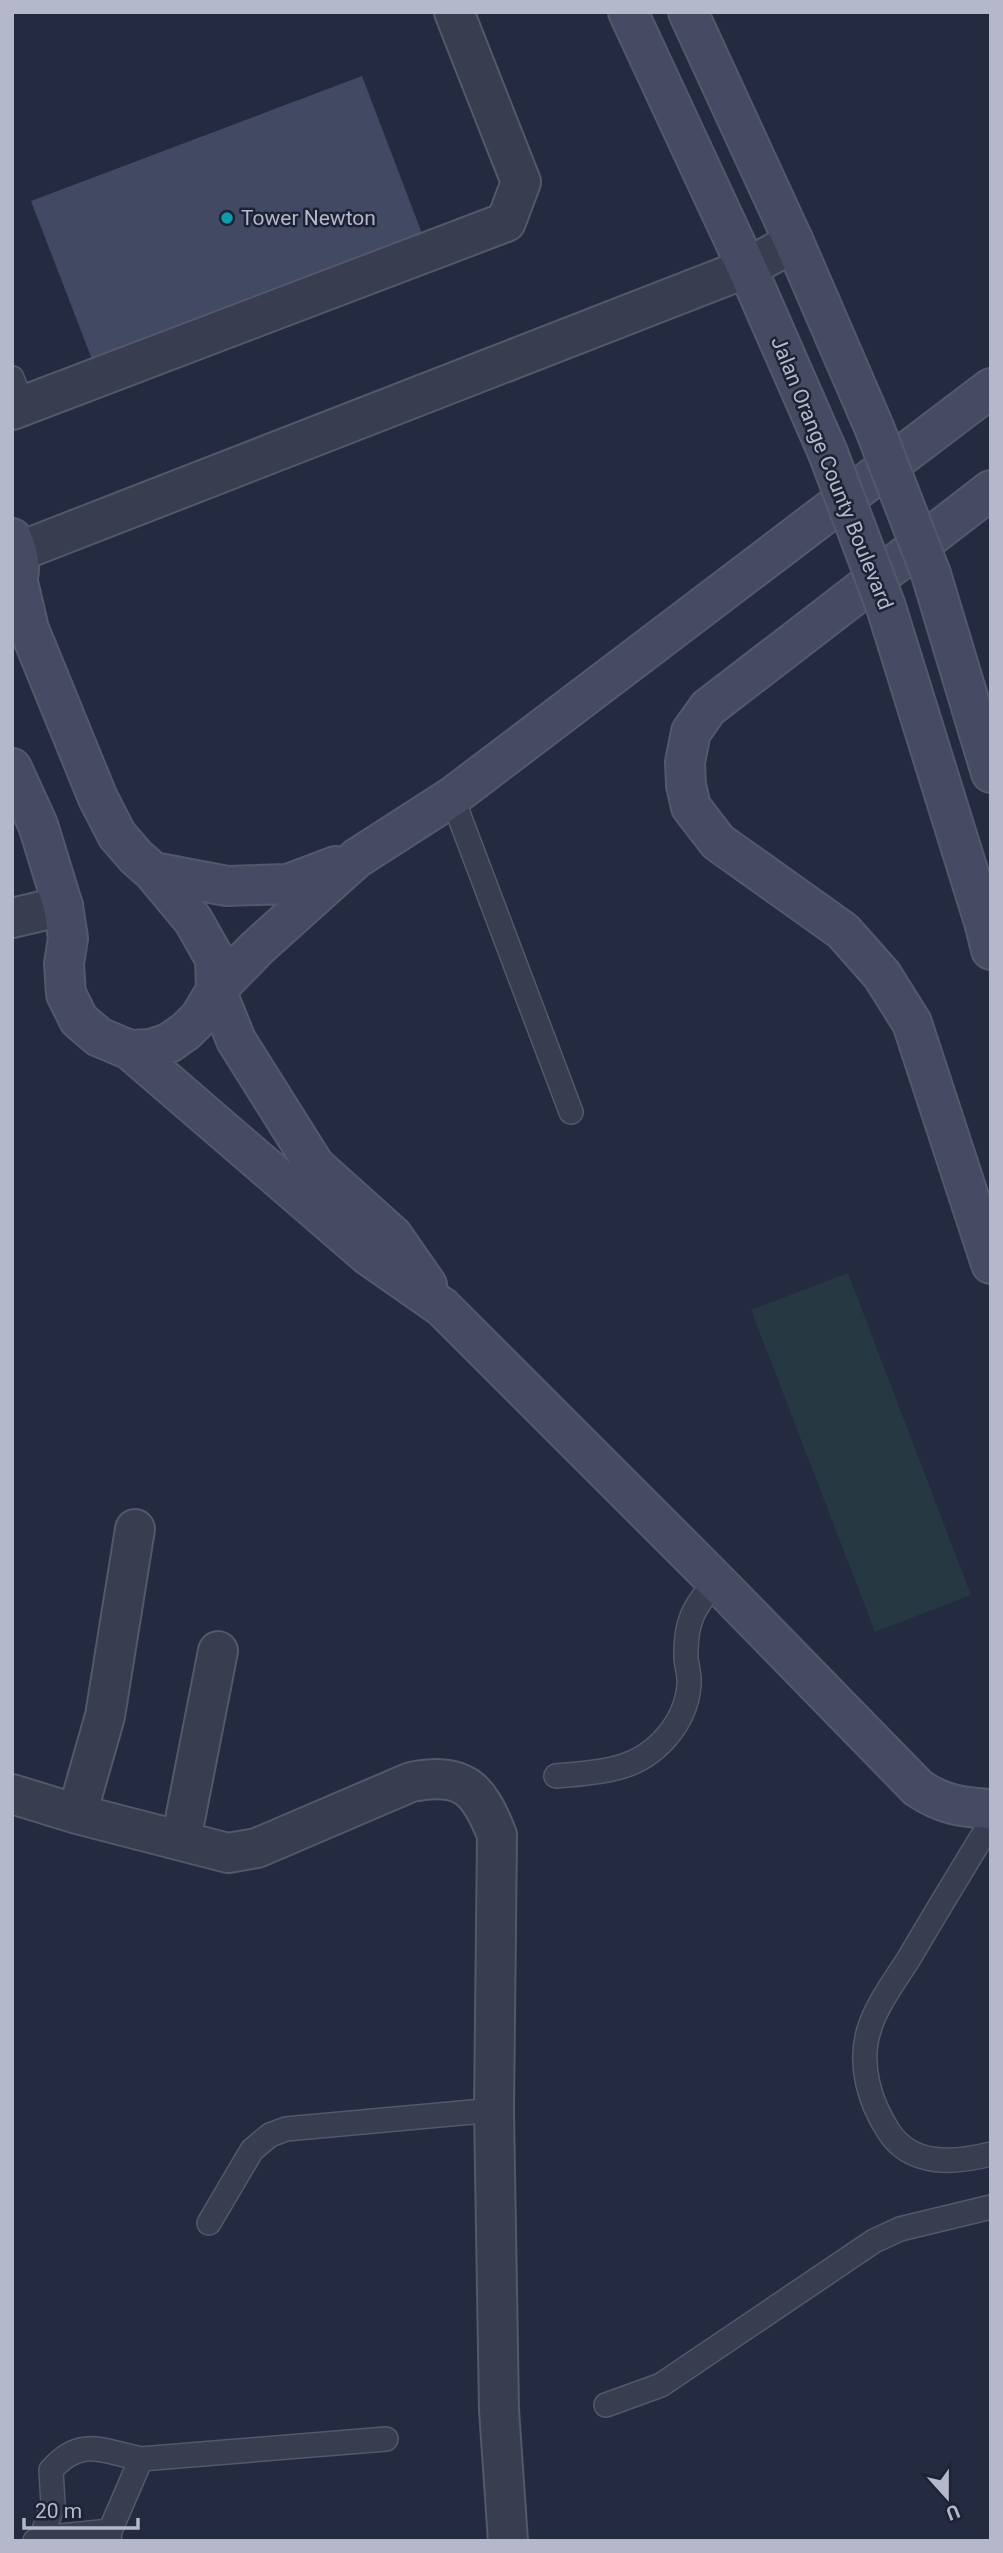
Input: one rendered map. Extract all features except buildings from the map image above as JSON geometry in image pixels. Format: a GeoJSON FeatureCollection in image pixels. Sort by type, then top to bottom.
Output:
{"type":"FeatureCollection","features":[{"type":"Feature","properties":{"kind":"street"},"geometry":{"type":"LineString","coordinates":[[16,398],[506,222],[521,182],[454,12]]}},
{"type":"Feature","properties":{"kind":"street","name":"Jalan Orange County Boulevard"},"geometry":{"type":"LineString","coordinates":[[628,12],[747,268],[828,453],[886,607],[991,950]]}},
{"type":"Feature","properties":{"kind":"street"},"geometry":{"type":"LineString","coordinates":[[688,12],[794,242],[874,426],[931,574],[991,773]]}},
{"type":"Feature","properties":{"kind":"street"},"geometry":{"type":"LineString","coordinates":[[442,1307],[393,1236],[315,1166],[236,1040],[216,990],[215,959],[193,920],[117,835],[98,797],[29,629],[15,566],[747,268],[794,242]]}},
{"type":"Feature","properties":{"kind":"street"},"geometry":{"type":"LineString","coordinates":[[130,1049],[151,1049],[178,1037],[200,1017],[216,990],[257,948],[357,858],[452,797],[991,388]]}},
{"type":"Feature","properties":{"kind":"street"},"geometry":{"type":"LineString","coordinates":[[991,490],[708,708],[691,732],[685,762],[691,807],[718,842],[843,931],[882,975],[912,1023],[991,1264]]}},
{"type":"Feature","properties":{"kind":"street"},"geometry":{"type":"LineString","coordinates":[[12,768],[38,825],[63,906],[68,938],[64,964],[66,994],[79,1020],[99,1037],[130,1049],[369,1256],[442,1307],[918,1788],[937,1800],[960,1807],[991,1809]]}},
{"type":"Feature","properties":{"kind":"street"},"geometry":{"type":"LineString","coordinates":[[144,864],[227,886],[288,884],[357,858]]}},
{"type":"Feature","properties":{"kind":"street"},"geometry":{"type":"LineString","coordinates":[[12,918],[63,906]]}},
{"type":"Feature","properties":{"kind":"street"},"geometry":{"type":"LineString","coordinates":[[77,1814],[105,1716],[135,1529]]}},
{"type":"Feature","properties":{"kind":"street"},"geometry":{"type":"LineString","coordinates":[[181,1840],[218,1651]]}},
{"type":"Feature","properties":{"kind":"street"},"geometry":{"type":"LineString","coordinates":[[12,1794],[77,1814],[228,1853],[257,1849],[411,1782],[437,1777],[463,1784],[476,1794],[488,1812],[497,1835],[494,2110],[499,2410],[508,2541]]}},
{"type":"Feature","properties":{"kind":"lane"},"geometry":{"type":"LineString","coordinates":[[452,797],[571,1112]]}},
{"type":"Feature","properties":{"kind":"lane"},"geometry":{"type":"LineString","coordinates":[[556,1776],[617,1769],[628,1765],[657,1747],[676,1727],[685,1709],[689,1684],[687,1636],[692,1612],[716,1581]]}},
{"type":"Feature","properties":{"kind":"lane"},"geometry":{"type":"LineString","coordinates":[[991,1822],[893,1984],[869,2029],[866,2064],[869,2090],[876,2112],[894,2140],[920,2158],[949,2161],[991,2154]]}},
{"type":"Feature","properties":{"kind":"lane"},"geometry":{"type":"LineString","coordinates":[[209,2223],[252,2150],[270,2134],[286,2129],[494,2110]]}},
{"type":"Feature","properties":{"kind":"lane"},"geometry":{"type":"LineString","coordinates":[[606,2405],[660,2385],[874,2241],[900,2230],[991,2207]]}},
{"type":"Feature","properties":{"kind":"lane"},"geometry":{"type":"LineString","coordinates":[[141,2459],[110,2536],[38,2539],[53,2505],[51,2470],[62,2457],[83,2447],[141,2459],[386,2440]]}},
{"type":"Feature","properties":{"kind":"shaded area"},"geometry":{"type":"Polygon","coordinates":[[[848,1273],[971,1595],[875,1632],[751,1310],[848,1273]]]}},
{"type":"Feature","properties":{"kind":"place","name":"Tower Newton"},"geometry":{"type":"Point","coordinates":[227,218]}}]}
